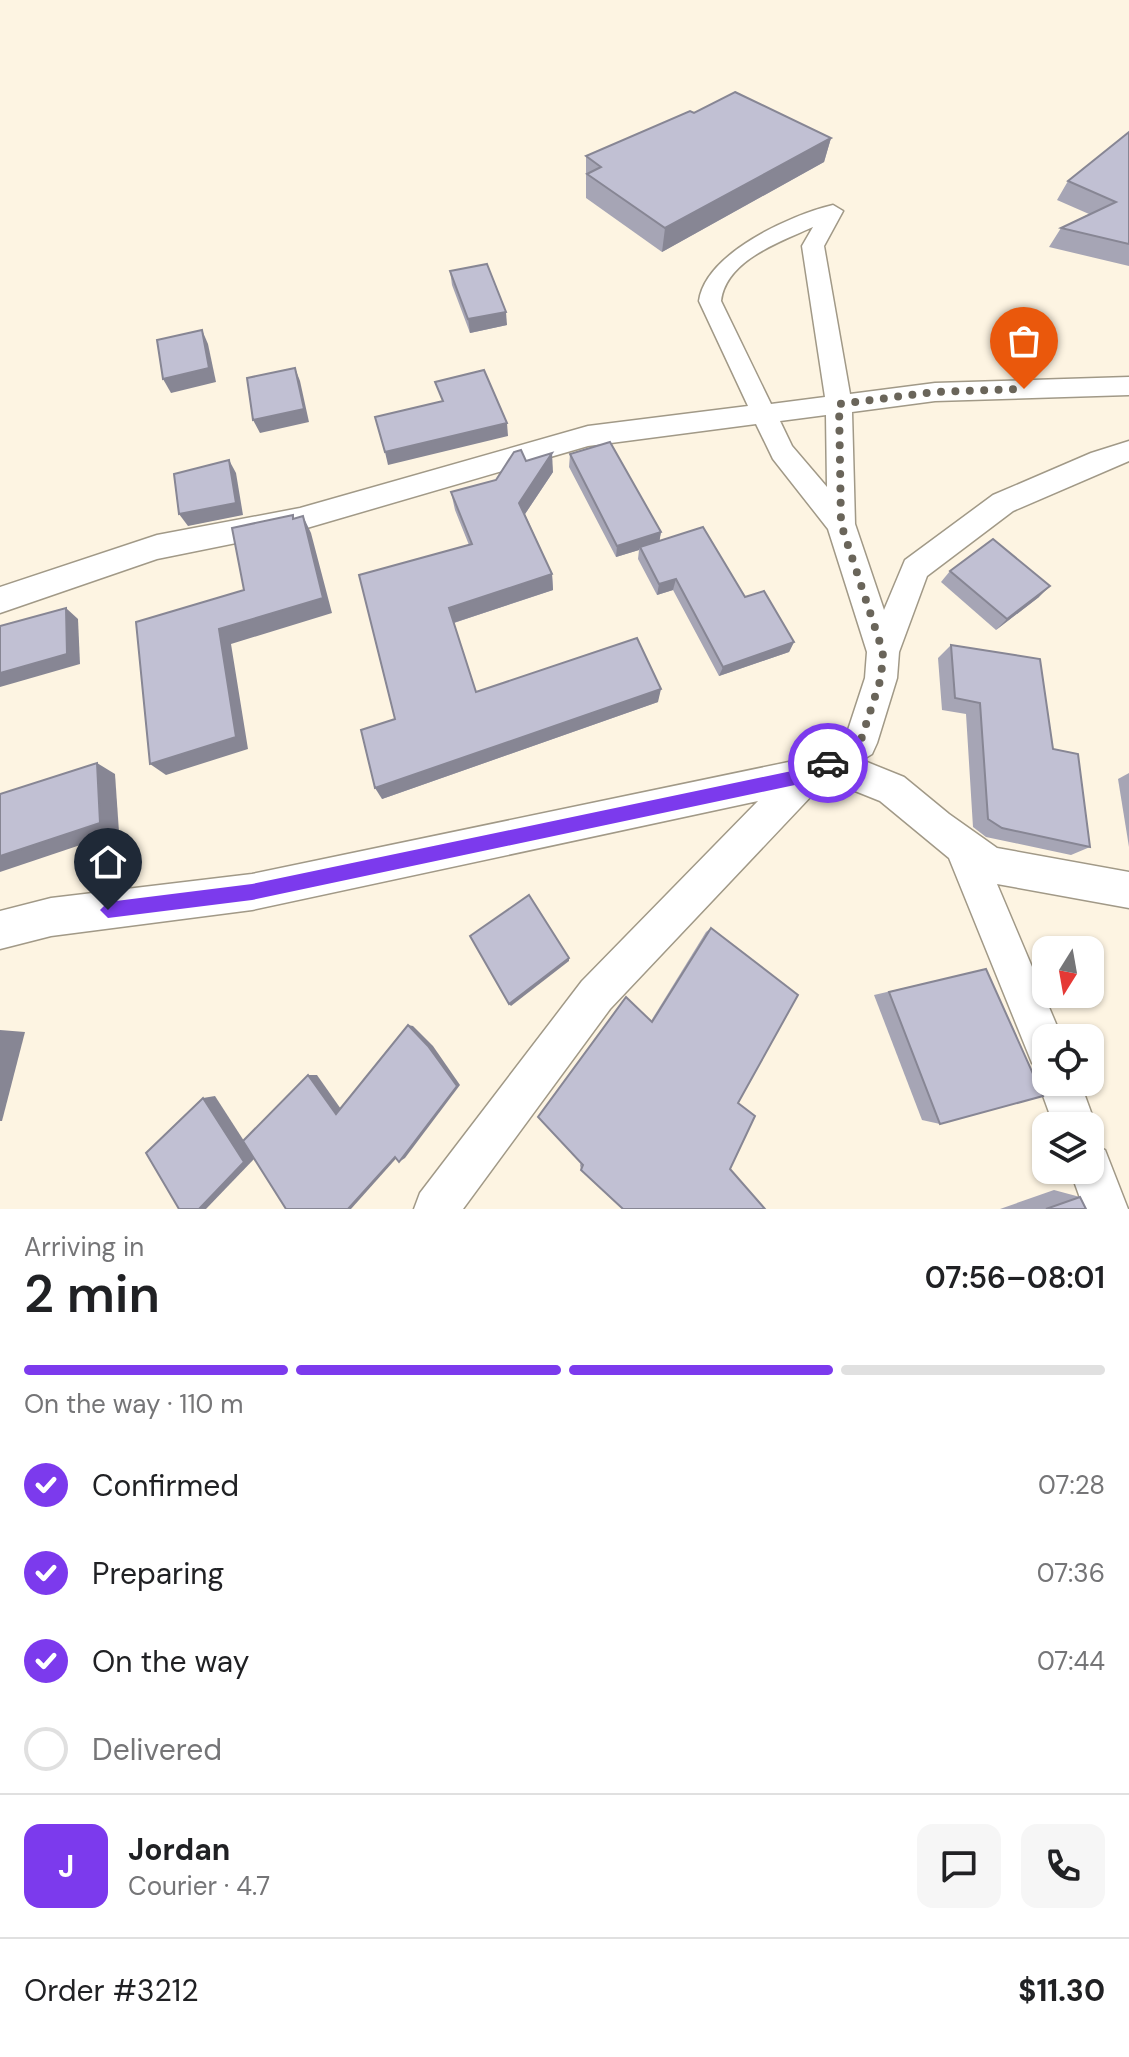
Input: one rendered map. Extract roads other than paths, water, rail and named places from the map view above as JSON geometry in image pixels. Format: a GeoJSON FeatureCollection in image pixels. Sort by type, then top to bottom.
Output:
{"type":"FeatureCollection","features":[{"type":"Feature","properties":{"kind":"street"},"geometry":{"type":"LineString","coordinates":[[841,524],[782,452],[710,301],[713,283],[724,269],[771,238],[833,211],[813,246],[839,404],[841,524],[883,652]]}},
{"type":"Feature","properties":{"kind":"street"},"geometry":{"type":"LineString","coordinates":[[0,600],[157,547],[315,515],[588,436],[935,392],[1129,386]]}},
{"type":"Feature","properties":{"kind":"street"},"geometry":{"type":"LineString","coordinates":[[436,1209],[596,995],[809,774],[860,743],[881,678],[883,652],[915,569],[1003,503],[1100,460],[1129,451]]}},
{"type":"Feature","properties":{"kind":"street"},"geometry":{"type":"LineString","coordinates":[[0,930],[51,917],[252,892],[809,774],[856,774],[892,789],[990,865],[1129,890]]}},
{"type":"Feature","properties":{"kind":"street"},"geometry":{"type":"LineString","coordinates":[[963,847],[1036,1024]]}},
{"type":"Feature","properties":{"kind":"street"},"geometry":{"type":"LineString","coordinates":[[1097,1184],[1106,1209]]}}]}
